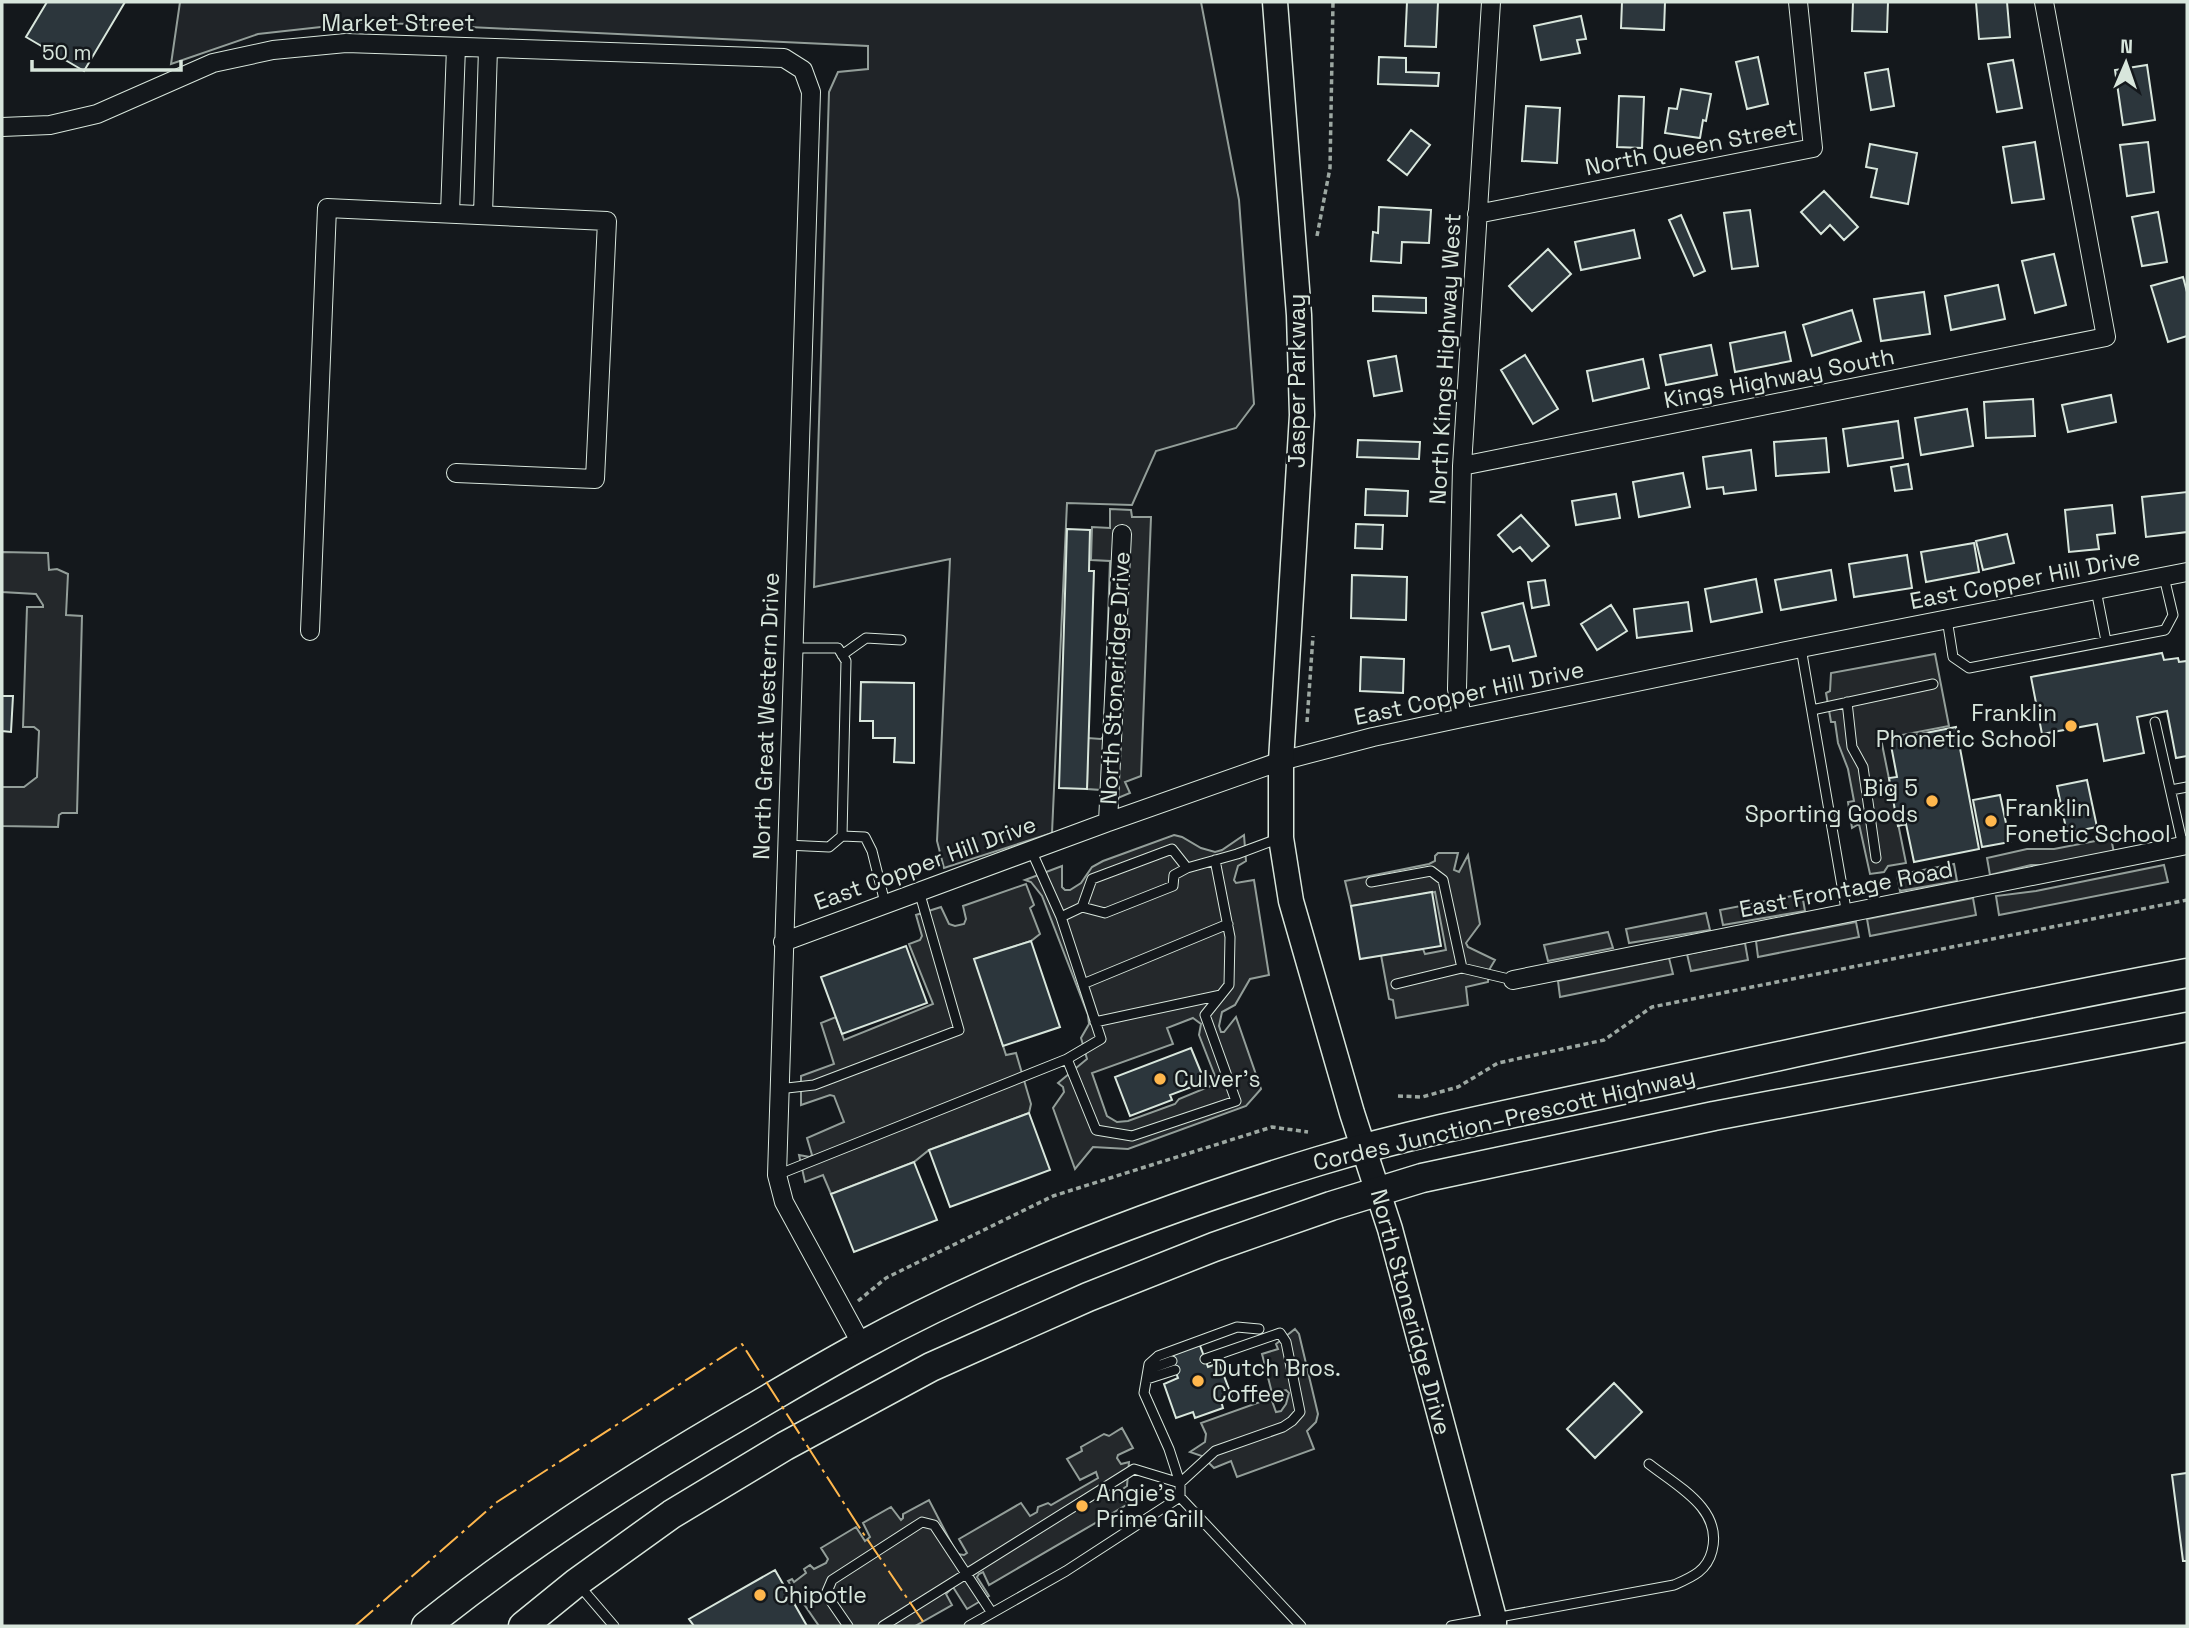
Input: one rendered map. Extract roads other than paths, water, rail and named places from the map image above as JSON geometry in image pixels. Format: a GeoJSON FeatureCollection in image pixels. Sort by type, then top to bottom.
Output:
{"type":"FeatureCollection","features":[{"type":"Feature","properties":{"kind":"main road","name":"Jasper Parkway"},"geometry":{"type":"LineString","coordinates":[[1275,2],[1299,315],[1302,415],[1281,761]]}},
{"type":"Feature","properties":{"kind":"main road","name":"North Stoneridge Drive"},"geometry":{"type":"LineString","coordinates":[[1281,761],[1281,838],[1291,901],[1378,1191],[1497,1624]]}},
{"type":"Feature","properties":{"kind":"main road","name":"Cordes Junction–Prescott Highway"},"geometry":{"type":"LineString","coordinates":[[426,1626],[473,1588],[552,1532],[672,1454],[862,1345],[991,1283],[1120,1229],[1304,1166],[1412,1136],[1967,1015],[2187,972]]}},
{"type":"Feature","properties":{"kind":"main road","name":"Cordes Junction–Prescott Highway"},"geometry":{"type":"LineString","coordinates":[[523,1626],[576,1583],[694,1501],[785,1446],[932,1367],[1101,1292],[1214,1247],[1422,1178],[1582,1142],[2187,1027]]}},
{"type":"Feature","properties":{"kind":"street","name":"North Kings Highway West"},"geometry":{"type":"LineString","coordinates":[[1462,718],[1457,690],[1462,466],[1491,2]]}},
{"type":"Feature","properties":{"kind":"street","name":"North Queen Street"},"geometry":{"type":"LineString","coordinates":[[1477,214],[1813,148],[1798,2]]}},
{"type":"Feature","properties":{"kind":"street","name":"Kings Highway South"},"geometry":{"type":"LineString","coordinates":[[1462,466],[2106,337],[2044,2]]}},
{"type":"Feature","properties":{"kind":"street","name":"Market Street"},"geometry":{"type":"LineString","coordinates":[[2,127],[50,125],[97,114],[213,63],[273,50],[346,43],[784,58],[803,70]]}},
{"type":"Feature","properties":{"kind":"street"},"geometry":{"type":"LineString","coordinates":[[450,213],[456,47]]}},
{"type":"Feature","properties":{"kind":"street"},"geometry":{"type":"LineString","coordinates":[[483,215],[488,48]]}},
{"type":"Feature","properties":{"kind":"street","name":"North Great Western Drive"},"geometry":{"type":"LineString","coordinates":[[803,70],[811,92],[777,1175],[784,1202],[862,1345]]}},
{"type":"Feature","properties":{"kind":"street"},"geometry":{"type":"LineString","coordinates":[[310,631],[327,208],[607,221],[595,479],[456,473]]}},
{"type":"Feature","properties":{"kind":"street","name":"North Stoneridge Drive"},"geometry":{"type":"LineString","coordinates":[[1108,822],[1122,534]]}},
{"type":"Feature","properties":{"kind":"street","name":"East Copper Hill Drive"},"geometry":{"type":"LineString","coordinates":[[783,942],[919,890],[1281,761],[1462,718],[2187,572]]}},
{"type":"Feature","properties":{"kind":"street","name":"East Frontage Road"},"geometry":{"type":"LineString","coordinates":[[1513,980],[2185,846]]}},
{"type":"Feature","properties":{"kind":"lane"},"geometry":{"type":"LineString","coordinates":[[1947,619],[1953,657],[1969,668],[2165,630],[2173,615],[2164,577]]}},
{"type":"Feature","properties":{"kind":"lane"},"geometry":{"type":"LineString","coordinates":[[2096,590],[2106,641]]}},
{"type":"Feature","properties":{"kind":"lane"},"geometry":{"type":"LineString","coordinates":[[842,655],[866,638],[901,640]]}},
{"type":"Feature","properties":{"kind":"lane"},"geometry":{"type":"LineString","coordinates":[[793,649],[838,648],[846,661],[842,836]]}},
{"type":"Feature","properties":{"kind":"lane"},"geometry":{"type":"LineString","coordinates":[[1801,648],[1847,915]]}},
{"type":"Feature","properties":{"kind":"lane"},"geometry":{"type":"LineString","coordinates":[[1812,710],[1933,684]]}},
{"type":"Feature","properties":{"kind":"lane"},"geometry":{"type":"LineString","coordinates":[[1847,702],[1852,747],[1863,767],[1876,858]]}},
{"type":"Feature","properties":{"kind":"lane"},"geometry":{"type":"LineString","coordinates":[[2155,722],[2185,846]]}},
{"type":"Feature","properties":{"kind":"lane"},"geometry":{"type":"LineString","coordinates":[[2171,790],[2187,787]]}},
{"type":"Feature","properties":{"kind":"lane"},"geometry":{"type":"LineString","coordinates":[[786,845],[829,847],[842,836],[865,838],[872,851],[885,904]]}},
{"type":"Feature","properties":{"kind":"lane"},"geometry":{"type":"LineString","coordinates":[[1061,918],[1082,907],[1105,913],[1173,886],[1174,875],[1187,868],[1281,838]]}},
{"type":"Feature","properties":{"kind":"lane"},"geometry":{"type":"LineString","coordinates":[[1082,907],[1092,879],[1172,849],[1187,868]]}},
{"type":"Feature","properties":{"kind":"lane"},"geometry":{"type":"LineString","coordinates":[[777,1175],[1067,1059],[1101,1039],[1061,918],[1031,850]]}},
{"type":"Feature","properties":{"kind":"lane"},"geometry":{"type":"LineString","coordinates":[[1067,1059],[1096,1130],[1132,1136],[1236,1101],[1205,1015],[1229,985],[1230,937],[1215,860]]}},
{"type":"Feature","properties":{"kind":"lane"},"geometry":{"type":"LineString","coordinates":[[1371,882],[1431,871],[1443,880],[1462,968]]}},
{"type":"Feature","properties":{"kind":"lane"},"geometry":{"type":"LineString","coordinates":[[778,1089],[814,1085],[958,1030],[919,890]]}},
{"type":"Feature","properties":{"kind":"lane"},"geometry":{"type":"LineString","coordinates":[[1083,985],[1228,924]]}},
{"type":"Feature","properties":{"kind":"lane"},"geometry":{"type":"LineString","coordinates":[[1396,984],[1462,968],[1513,980]]}},
{"type":"Feature","properties":{"kind":"lane"},"geometry":{"type":"LineString","coordinates":[[1095,1022],[1221,995]]}},
{"type":"Feature","properties":{"kind":"lane"},"geometry":{"type":"LineString","coordinates":[[1259,1329],[1237,1327],[1158,1356],[1149,1364],[1144,1393],[1169,1449],[1180,1483],[1180,1497],[1301,1626]]}},
{"type":"Feature","properties":{"kind":"lane"},"geometry":{"type":"LineString","coordinates":[[1180,1483],[1215,1451],[1283,1427],[1300,1412],[1286,1342],[1280,1333],[1205,1359]]}},
{"type":"Feature","properties":{"kind":"lane"},"geometry":{"type":"LineString","coordinates":[[1145,1380],[1173,1365]]}},
{"type":"Feature","properties":{"kind":"lane"},"geometry":{"type":"LineString","coordinates":[[1451,1626],[1497,1624],[1674,1585],[1695,1576],[1709,1562],[1715,1540],[1713,1523],[1704,1508],[1649,1464]]}},
{"type":"Feature","properties":{"kind":"lane"},"geometry":{"type":"LineString","coordinates":[[883,1626],[1134,1469],[1180,1483]]}},
{"type":"Feature","properties":{"kind":"lane"},"geometry":{"type":"LineString","coordinates":[[969,1626],[1066,1571],[1180,1497]]}},
{"type":"Feature","properties":{"kind":"lane"},"geometry":{"type":"LineString","coordinates":[[848,1626],[826,1594],[832,1580],[922,1522],[934,1525],[992,1613]]}},
{"type":"Feature","properties":{"kind":"lane"},"geometry":{"type":"LineString","coordinates":[[576,1583],[614,1626]]}},
{"type":"Feature","properties":{"kind":"place","name":"Franklin Phonetic School"},"geometry":{"type":"Point","coordinates":[2071,726]}},
{"type":"Feature","properties":{"kind":"place","name":"Big 5 Sporting Goods"},"geometry":{"type":"Point","coordinates":[1932,801]}},
{"type":"Feature","properties":{"kind":"place","name":"Franklin Fonetic School"},"geometry":{"type":"Point","coordinates":[1991,821]}},
{"type":"Feature","properties":{"kind":"place","name":"Culver's"},"geometry":{"type":"Point","coordinates":[1160,1079]}},
{"type":"Feature","properties":{"kind":"place","name":"Dutch Bros. Coffee"},"geometry":{"type":"Point","coordinates":[1198,1381]}},
{"type":"Feature","properties":{"kind":"place","name":"Angie's Prime Grill"},"geometry":{"type":"Point","coordinates":[1082,1506]}},
{"type":"Feature","properties":{"kind":"place","name":"Chipotle"},"geometry":{"type":"Point","coordinates":[760,1595]}}]}
